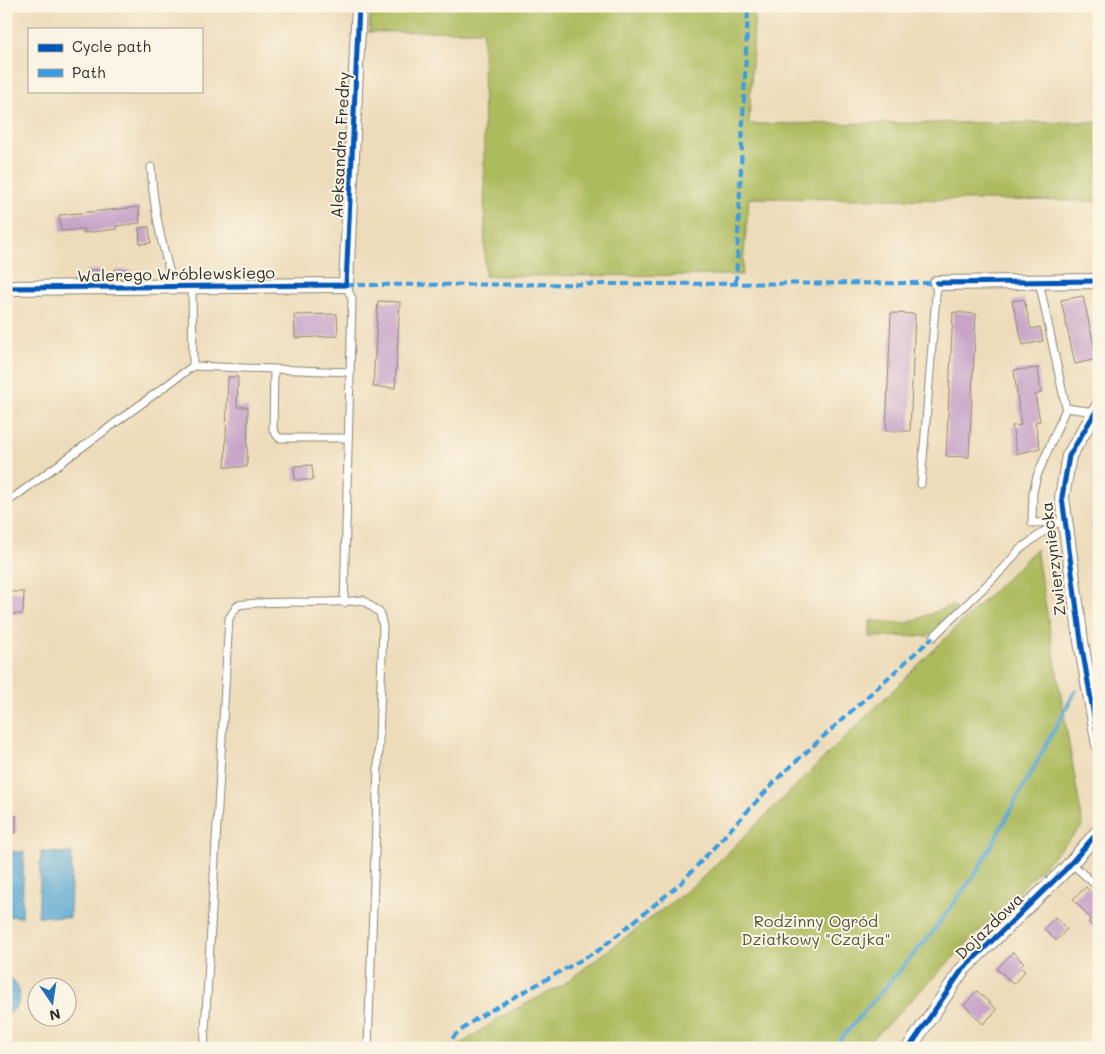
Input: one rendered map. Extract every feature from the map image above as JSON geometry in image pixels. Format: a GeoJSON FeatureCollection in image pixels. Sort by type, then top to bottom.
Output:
{"type":"FeatureCollection","features":[{"type":"Feature","properties":{"kind":"street","name":"Aleksandra Fredry"},"geometry":{"type":"LineString","coordinates":[[346,285],[359,6]]}},
{"type":"Feature","properties":{"kind":"street"},"geometry":{"type":"LineString","coordinates":[[937,283],[1099,280]]}},
{"type":"Feature","properties":{"kind":"street","name":"Walerego Wróblewskiego"},"geometry":{"type":"LineString","coordinates":[[6,288],[346,285]]}},
{"type":"Feature","properties":{"kind":"street","name":"Zwierzyniecka"},"geometry":{"type":"LineString","coordinates":[[1097,409],[1069,456],[1062,497],[1082,648],[1099,745]]}},
{"type":"Feature","properties":{"kind":"street","name":"Dojazdowa"},"geometry":{"type":"LineString","coordinates":[[909,1048],[962,970],[1071,863],[1099,831]]}},
{"type":"Feature","properties":{"kind":"lane"},"geometry":{"type":"LineString","coordinates":[[151,168],[153,198],[166,260],[174,286]]}},
{"type":"Feature","properties":{"kind":"lane"},"geometry":{"type":"LineString","coordinates":[[1039,281],[1066,408],[1037,476],[1033,492],[1032,522],[1065,521]]}},
{"type":"Feature","properties":{"kind":"lane"},"geometry":{"type":"LineString","coordinates":[[921,484],[937,283]]}},
{"type":"Feature","properties":{"kind":"lane"},"geometry":{"type":"LineString","coordinates":[[344,602],[352,298],[346,285]]}},
{"type":"Feature","properties":{"kind":"lane"},"geometry":{"type":"LineString","coordinates":[[192,286],[193,366]]}},
{"type":"Feature","properties":{"kind":"lane"},"geometry":{"type":"LineString","coordinates":[[6,503],[193,366],[350,372]]}},
{"type":"Feature","properties":{"kind":"lane"},"geometry":{"type":"LineString","coordinates":[[274,369],[273,430],[279,438],[348,438]]}},
{"type":"Feature","properties":{"kind":"lane"},"geometry":{"type":"LineString","coordinates":[[1066,408],[1097,409]]}},
{"type":"Feature","properties":{"kind":"lane"},"geometry":{"type":"LineString","coordinates":[[934,637],[1005,567],[1019,550],[1054,524],[1065,521]]}},
{"type":"Feature","properties":{"kind":"lane"},"geometry":{"type":"LineString","coordinates":[[204,1048],[229,618],[238,605],[261,602],[344,602],[362,600],[380,613],[383,627],[368,1048]]}},
{"type":"Feature","properties":{"kind":"lane"},"geometry":{"type":"LineString","coordinates":[[1071,863],[1099,888]]}},
{"type":"Feature","properties":{"kind":"green space"},"geometry":{"type":"Polygon","coordinates":[[[371,6],[755,6],[749,124],[1099,122],[1099,201],[749,198],[742,275],[485,276],[483,31],[369,32],[371,6]]]}},
{"type":"Feature","properties":{"kind":"green space","name":"Rodzinny Ogród Działkowy \"Czajka\""},"geometry":{"type":"Polygon","coordinates":[[[1036,549],[1083,826],[864,1048],[455,1048],[502,1016],[561,986],[697,883],[1036,549]]]}},
{"type":"Feature","properties":{"kind":"green space"},"geometry":{"type":"Polygon","coordinates":[[[952,605],[957,608],[928,636],[870,637],[870,621],[908,623],[952,605]]]}},
{"type":"Feature","properties":{"kind":"water"},"geometry":{"type":"Polygon","coordinates":[[[6,851],[24,852],[22,917],[6,916],[6,851]]]}},
{"type":"Feature","properties":{"kind":"water"},"geometry":{"type":"Polygon","coordinates":[[[41,852],[72,853],[70,918],[38,916],[41,852]]]}},
{"type":"Feature","properties":{"kind":"water"},"geometry":{"type":"Polygon","coordinates":[[[6,975],[17,985],[19,998],[17,1007],[6,1015],[6,975]]]}},
{"type":"Feature","properties":{"kind":"building"},"geometry":{"type":"Polygon","coordinates":[[[139,207],[140,223],[116,226],[117,229],[84,233],[84,229],[61,231],[59,215],[139,207]]]}},
{"type":"Feature","properties":{"kind":"building"},"geometry":{"type":"Polygon","coordinates":[[[149,227],[151,243],[140,244],[139,228],[149,227]]]}},
{"type":"Feature","properties":{"kind":"building"},"geometry":{"type":"Polygon","coordinates":[[[101,270],[102,278],[86,279],[85,271],[101,270]]]}},
{"type":"Feature","properties":{"kind":"building"},"geometry":{"type":"Polygon","coordinates":[[[115,270],[132,270],[132,278],[115,278],[115,270]]]}},
{"type":"Feature","properties":{"kind":"building"},"geometry":{"type":"Polygon","coordinates":[[[1083,296],[1097,359],[1075,364],[1061,300],[1083,296]]]}},
{"type":"Feature","properties":{"kind":"building"},"geometry":{"type":"Polygon","coordinates":[[[1024,299],[1031,329],[1040,327],[1043,341],[1023,345],[1012,301],[1024,299]]]}},
{"type":"Feature","properties":{"kind":"building"},"geometry":{"type":"Polygon","coordinates":[[[378,301],[400,302],[395,388],[373,387],[378,301]]]}},
{"type":"Feature","properties":{"kind":"building"},"geometry":{"type":"Polygon","coordinates":[[[953,312],[976,314],[969,457],[946,456],[953,312]]]}},
{"type":"Feature","properties":{"kind":"building"},"geometry":{"type":"Polygon","coordinates":[[[891,313],[915,314],[910,431],[886,431],[891,313]]]}},
{"type":"Feature","properties":{"kind":"building"},"geometry":{"type":"Polygon","coordinates":[[[337,314],[338,336],[295,338],[294,315],[337,314]]]}},
{"type":"Feature","properties":{"kind":"building"},"geometry":{"type":"Polygon","coordinates":[[[1038,368],[1041,393],[1035,395],[1040,421],[1035,422],[1040,448],[1017,454],[1012,426],[1021,425],[1014,370],[1038,368]]]}},
{"type":"Feature","properties":{"kind":"building"},"geometry":{"type":"Polygon","coordinates":[[[228,377],[238,377],[237,407],[248,407],[247,467],[225,467],[228,377]]]}},
{"type":"Feature","properties":{"kind":"building"},"geometry":{"type":"Polygon","coordinates":[[[312,465],[313,480],[295,480],[294,466],[312,465]]]}},
{"type":"Feature","properties":{"kind":"building"},"geometry":{"type":"Polygon","coordinates":[[[6,592],[24,592],[23,614],[6,614],[6,592]]]}},
{"type":"Feature","properties":{"kind":"building"},"geometry":{"type":"Polygon","coordinates":[[[6,816],[16,816],[16,833],[6,833],[6,816]]]}},
{"type":"Feature","properties":{"kind":"building"},"geometry":{"type":"Polygon","coordinates":[[[1086,887],[1099,901],[1099,932],[1088,922],[1091,919],[1073,899],[1086,887]]]}},
{"type":"Feature","properties":{"kind":"building"},"geometry":{"type":"Polygon","coordinates":[[[1055,917],[1067,929],[1056,941],[1044,929],[1055,917]]]}},
{"type":"Feature","properties":{"kind":"building"},"geometry":{"type":"Polygon","coordinates":[[[1013,952],[1024,963],[1020,967],[1025,971],[1013,984],[997,969],[1013,952]]]}},
{"type":"Feature","properties":{"kind":"building"},"geometry":{"type":"Polygon","coordinates":[[[977,991],[997,1010],[983,1024],[964,1005],[977,991]]]}},
{"type":"Feature","properties":{"kind":"waterway"},"geometry":{"type":"LineString","coordinates":[[1099,502],[1094,524],[1099,558]]}},
{"type":"Feature","properties":{"kind":"waterway"},"geometry":{"type":"LineString","coordinates":[[833,1048],[932,933],[978,870],[1076,690]]}},
{"type":"Feature","properties":{"kind":"marked path"},"geometry":{"type":"LineString","coordinates":[[736,283],[748,6]]}},
{"type":"Feature","properties":{"kind":"marked path"},"geometry":{"type":"LineString","coordinates":[[346,285],[937,283]]}},
{"type":"Feature","properties":{"kind":"marked path"},"geometry":{"type":"LineString","coordinates":[[445,1048],[455,1035],[477,1018],[599,950],[680,884],[780,776],[933,637]]}},
{"type":"Feature","properties":{"kind":"cycle path"},"geometry":{"type":"LineString","coordinates":[[6,288],[346,285],[359,6]]}},
{"type":"Feature","properties":{"kind":"cycle path"},"geometry":{"type":"LineString","coordinates":[[937,283],[1099,281]]}},
{"type":"Feature","properties":{"kind":"cycle path"},"geometry":{"type":"LineString","coordinates":[[1099,406],[1069,456],[1062,497],[1082,648],[1099,745]]}},
{"type":"Feature","properties":{"kind":"cycle path"},"geometry":{"type":"LineString","coordinates":[[909,1048],[962,970],[1065,870],[1099,831]]}}]}
